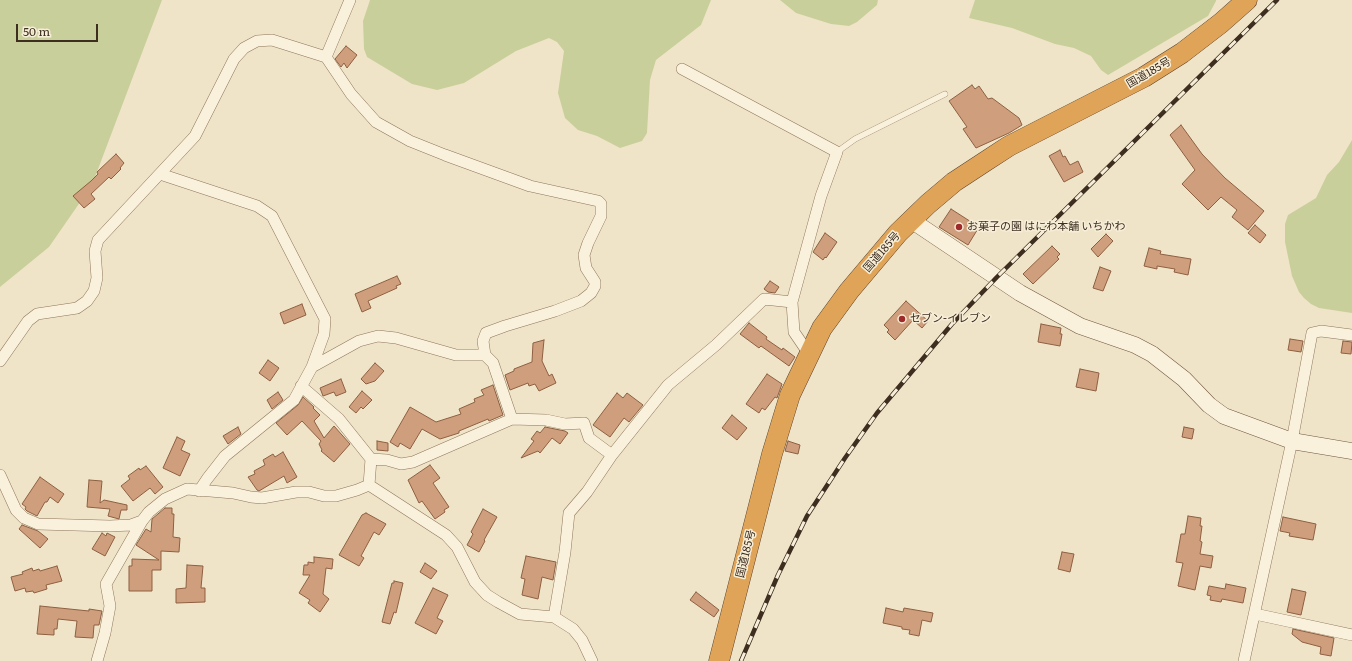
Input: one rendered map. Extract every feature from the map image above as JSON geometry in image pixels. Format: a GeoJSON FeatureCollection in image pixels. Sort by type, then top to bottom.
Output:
{"type":"FeatureCollection","features":[{"type":"Feature","properties":{"kind":"highway","name":"国道185号"},"geometry":{"type":"LineString","coordinates":[[719,661],[772,454],[790,395],[822,328],[849,291],[911,220],[954,182],[1009,146],[1144,77],[1182,53],[1221,23],[1247,0]]}},
{"type":"Feature","properties":{"kind":"street"},"geometry":{"type":"LineString","coordinates":[[326,57],[350,0]]}},
{"type":"Feature","properties":{"kind":"street"},"geometry":{"type":"LineString","coordinates":[[0,361],[28,321],[37,314],[77,308],[87,302],[94,291],[97,278],[95,252],[98,240],[195,136],[234,60],[244,48],[257,41],[272,40],[326,57],[351,94],[376,122],[410,141],[530,186],[598,201],[601,204],[601,216],[584,255],[586,268],[595,282],[595,286],[591,293],[581,301],[555,311],[486,333],[483,341],[485,355],[493,363],[512,419]]}},
{"type":"Feature","properties":{"kind":"street"},"geometry":{"type":"LineString","coordinates":[[682,68],[837,152],[821,196],[792,302],[794,332],[810,354]]}},
{"type":"Feature","properties":{"kind":"street"},"geometry":{"type":"LineString","coordinates":[[160,174],[257,206],[272,216],[325,319],[324,334],[312,367],[294,400],[225,456],[199,491]]}},
{"type":"Feature","properties":{"kind":"street"},"geometry":{"type":"LineString","coordinates":[[911,220],[1020,293],[1080,326],[1135,345],[1152,354],[1184,379],[1209,405],[1224,416],[1292,441],[1352,451]]}},
{"type":"Feature","properties":{"kind":"street"},"geometry":{"type":"LineString","coordinates":[[554,617],[565,552],[569,513],[587,492],[612,455],[668,385],[716,345],[764,299],[792,302]]}},
{"type":"Feature","properties":{"kind":"street"},"geometry":{"type":"LineString","coordinates":[[1244,661],[1292,441],[1312,333],[1321,331],[1352,335]]}},
{"type":"Feature","properties":{"kind":"street"},"geometry":{"type":"LineString","coordinates":[[312,367],[359,341],[378,336],[396,338],[456,355],[485,355]]}},
{"type":"Feature","properties":{"kind":"street"},"geometry":{"type":"LineString","coordinates":[[301,386],[339,419],[371,459],[369,485]]}},
{"type":"Feature","properties":{"kind":"street"},"geometry":{"type":"LineString","coordinates":[[371,459],[387,460],[401,464],[413,462],[512,419],[546,420],[565,424],[584,423],[589,438],[612,455]]}},
{"type":"Feature","properties":{"kind":"street"},"geometry":{"type":"LineString","coordinates":[[0,475],[16,510],[24,518],[38,524],[110,526],[131,525],[142,520]]}},
{"type":"Feature","properties":{"kind":"street"},"geometry":{"type":"LineString","coordinates":[[97,661],[105,633],[110,606],[106,584],[142,520],[165,499],[187,490],[233,493],[262,498],[296,492],[309,492],[324,496],[336,496],[369,485]]}},
{"type":"Feature","properties":{"kind":"street"},"geometry":{"type":"LineString","coordinates":[[369,485],[446,535],[457,547],[474,582],[487,595],[520,614],[554,617],[573,629],[582,640],[592,661]]}},
{"type":"Feature","properties":{"kind":"street"},"geometry":{"type":"LineString","coordinates":[[1254,614],[1352,635]]}},
{"type":"Feature","properties":{"kind":"lane"},"geometry":{"type":"LineString","coordinates":[[837,152],[855,140],[945,94]]}},
{"type":"Feature","properties":{"kind":"green space"},"geometry":{"type":"Polygon","coordinates":[[[0,0],[162,0],[92,185],[49,247],[0,287],[0,0]]]}},
{"type":"Feature","properties":{"kind":"green space"},"geometry":{"type":"Polygon","coordinates":[[[370,0],[711,0],[701,25],[656,60],[650,80],[647,133],[642,141],[620,148],[597,136],[578,130],[565,118],[558,93],[564,51],[557,42],[549,38],[516,51],[464,83],[437,90],[412,84],[367,57],[364,49],[363,21],[370,0]]]}},
{"type":"Feature","properties":{"kind":"green space"},"geometry":{"type":"Polygon","coordinates":[[[780,0],[878,0],[877,5],[857,22],[849,26],[831,24],[796,13],[780,0]]]}},
{"type":"Feature","properties":{"kind":"green space"},"geometry":{"type":"Polygon","coordinates":[[[975,0],[1216,1],[1208,16],[1108,75],[1101,70],[1091,56],[1074,48],[1055,44],[1012,28],[969,18],[975,0]]]}},
{"type":"Feature","properties":{"kind":"green space"},"geometry":{"type":"Polygon","coordinates":[[[1352,140],[1352,313],[1319,308],[1311,304],[1299,292],[1292,276],[1285,242],[1285,224],[1288,215],[1316,198],[1327,175],[1339,162],[1352,140]]]}},
{"type":"Feature","properties":{"kind":"building"},"geometry":{"type":"Polygon","coordinates":[[[346,46],[357,55],[347,68],[344,63],[341,67],[335,59],[346,46]]]}},
{"type":"Feature","properties":{"kind":"building"},"geometry":{"type":"Polygon","coordinates":[[[972,85],[975,89],[979,86],[988,99],[992,98],[1019,118],[1022,125],[1009,133],[976,148],[963,129],[967,127],[949,101],[972,85]]]}},
{"type":"Feature","properties":{"kind":"building"},"geometry":{"type":"Polygon","coordinates":[[[1181,125],[1202,154],[1225,178],[1264,211],[1248,230],[1232,217],[1237,210],[1221,197],[1208,210],[1182,184],[1195,170],[1170,135],[1181,125]]]}},
{"type":"Feature","properties":{"kind":"building"},"geometry":{"type":"Polygon","coordinates":[[[1060,150],[1063,157],[1065,156],[1070,165],[1078,161],[1083,172],[1064,182],[1049,156],[1060,150]]]}},
{"type":"Feature","properties":{"kind":"building"},"geometry":{"type":"Polygon","coordinates":[[[116,154],[124,163],[120,168],[121,169],[111,179],[109,177],[91,194],[95,199],[84,208],[73,196],[91,181],[98,174],[97,172],[116,154]]]}},
{"type":"Feature","properties":{"kind":"building","name":"お菓子の園 はにわ本舗 いちかわ"},"geometry":{"type":"Polygon","coordinates":[[[951,209],[979,227],[968,245],[939,227],[951,209]]]}},
{"type":"Feature","properties":{"kind":"building"},"geometry":{"type":"Polygon","coordinates":[[[1255,225],[1266,235],[1260,243],[1248,233],[1255,225]]]}},
{"type":"Feature","properties":{"kind":"building"},"geometry":{"type":"Polygon","coordinates":[[[825,233],[837,242],[823,260],[813,252],[825,233]]]}},
{"type":"Feature","properties":{"kind":"building"},"geometry":{"type":"Polygon","coordinates":[[[1106,234],[1113,241],[1098,257],[1091,249],[1106,234]]]}},
{"type":"Feature","properties":{"kind":"building"},"geometry":{"type":"Polygon","coordinates":[[[1052,246],[1060,254],[1057,257],[1059,259],[1033,284],[1023,274],[1052,246]]]}},
{"type":"Feature","properties":{"kind":"building"},"geometry":{"type":"Polygon","coordinates":[[[1149,248],[1161,251],[1160,254],[1191,259],[1188,275],[1174,272],[1175,269],[1157,266],[1157,269],[1144,266],[1149,248]]]}},
{"type":"Feature","properties":{"kind":"building"},"geometry":{"type":"Polygon","coordinates":[[[1100,267],[1111,271],[1103,291],[1093,288],[1100,267]]]}},
{"type":"Feature","properties":{"kind":"building"},"geometry":{"type":"Polygon","coordinates":[[[397,276],[401,284],[396,286],[397,288],[368,301],[371,308],[362,312],[355,294],[397,276]]]}},
{"type":"Feature","properties":{"kind":"building"},"geometry":{"type":"Polygon","coordinates":[[[770,281],[779,287],[775,293],[768,292],[764,289],[770,281]]]}},
{"type":"Feature","properties":{"kind":"building","name":"セブン-イレブン"},"geometry":{"type":"Polygon","coordinates":[[[906,301],[928,321],[922,328],[913,320],[895,340],[887,332],[889,330],[884,325],[906,301]]]}},
{"type":"Feature","properties":{"kind":"building"},"geometry":{"type":"Polygon","coordinates":[[[302,304],[306,315],[284,324],[280,313],[302,304]]]}},
{"type":"Feature","properties":{"kind":"building"},"geometry":{"type":"Polygon","coordinates":[[[749,323],[767,337],[766,339],[782,350],[783,348],[795,357],[789,366],[761,346],[759,348],[740,334],[749,323]]]}},
{"type":"Feature","properties":{"kind":"building"},"geometry":{"type":"Polygon","coordinates":[[[1041,324],[1061,328],[1060,334],[1062,334],[1060,346],[1038,342],[1041,324]]]}},
{"type":"Feature","properties":{"kind":"building"},"geometry":{"type":"Polygon","coordinates":[[[1290,339],[1303,341],[1301,352],[1288,350],[1290,339]]]}},
{"type":"Feature","properties":{"kind":"building"},"geometry":{"type":"Polygon","coordinates":[[[544,340],[542,361],[549,376],[552,374],[556,383],[539,391],[535,384],[529,386],[528,383],[510,390],[505,375],[514,371],[514,369],[532,362],[533,343],[544,340]]]}},
{"type":"Feature","properties":{"kind":"building"},"geometry":{"type":"Polygon","coordinates":[[[1343,341],[1352,342],[1351,354],[1341,353],[1343,341]]]}},
{"type":"Feature","properties":{"kind":"building"},"geometry":{"type":"Polygon","coordinates":[[[268,360],[279,368],[270,381],[259,373],[268,360]]]}},
{"type":"Feature","properties":{"kind":"building"},"geometry":{"type":"Polygon","coordinates":[[[375,363],[384,371],[375,381],[366,384],[361,379],[375,363]]]}},
{"type":"Feature","properties":{"kind":"building"},"geometry":{"type":"Polygon","coordinates":[[[1080,369],[1099,373],[1096,391],[1076,387],[1080,369]]]}},
{"type":"Feature","properties":{"kind":"building"},"geometry":{"type":"Polygon","coordinates":[[[767,374],[782,384],[777,398],[775,397],[765,410],[762,408],[759,413],[746,404],[767,374]]]}},
{"type":"Feature","properties":{"kind":"building"},"geometry":{"type":"Polygon","coordinates":[[[341,379],[346,392],[336,396],[334,392],[323,396],[320,388],[341,379]]]}},
{"type":"Feature","properties":{"kind":"building"},"geometry":{"type":"Polygon","coordinates":[[[493,385],[503,415],[489,421],[488,419],[459,431],[459,433],[440,439],[422,429],[410,449],[400,443],[398,447],[390,442],[410,407],[436,422],[461,414],[459,409],[475,402],[474,399],[484,395],[481,390],[493,385]]]}},
{"type":"Feature","properties":{"kind":"building"},"geometry":{"type":"Polygon","coordinates":[[[362,391],[372,400],[363,409],[361,407],[356,413],[349,407],[362,391]]]}},
{"type":"Feature","properties":{"kind":"building"},"geometry":{"type":"Polygon","coordinates":[[[278,392],[283,400],[272,409],[267,400],[278,392]]]}},
{"type":"Feature","properties":{"kind":"building"},"geometry":{"type":"Polygon","coordinates":[[[617,393],[623,398],[627,393],[643,405],[629,422],[624,418],[610,437],[593,425],[617,393]]]}},
{"type":"Feature","properties":{"kind":"building"},"geometry":{"type":"Polygon","coordinates":[[[303,397],[320,415],[314,421],[324,438],[334,426],[350,444],[334,462],[321,451],[322,450],[319,444],[321,441],[302,421],[287,435],[276,423],[298,405],[303,397]]]}},
{"type":"Feature","properties":{"kind":"building"},"geometry":{"type":"Polygon","coordinates":[[[732,415],[747,428],[737,440],[722,428],[732,415]]]}},
{"type":"Feature","properties":{"kind":"building"},"geometry":{"type":"Polygon","coordinates":[[[238,427],[241,434],[228,444],[223,436],[238,427]]]}},
{"type":"Feature","properties":{"kind":"building"},"geometry":{"type":"Polygon","coordinates":[[[545,427],[568,433],[560,444],[552,438],[540,453],[538,451],[521,458],[534,441],[531,439],[537,431],[540,433],[545,427]]]}},
{"type":"Feature","properties":{"kind":"building"},"geometry":{"type":"Polygon","coordinates":[[[1184,427],[1194,429],[1192,439],[1182,437],[1184,427]]]}},
{"type":"Feature","properties":{"kind":"building"},"geometry":{"type":"Polygon","coordinates":[[[177,437],[185,441],[181,450],[190,454],[180,476],[163,468],[177,437]]]}},
{"type":"Feature","properties":{"kind":"building"},"geometry":{"type":"Polygon","coordinates":[[[377,441],[388,443],[388,451],[377,450],[377,441]]]}},
{"type":"Feature","properties":{"kind":"building"},"geometry":{"type":"Polygon","coordinates":[[[788,441],[800,445],[798,454],[785,451],[788,441]]]}},
{"type":"Feature","properties":{"kind":"building"},"geometry":{"type":"Polygon","coordinates":[[[283,452],[297,477],[287,483],[284,476],[259,491],[257,490],[248,477],[255,474],[254,471],[265,465],[263,460],[273,454],[275,457],[283,452]]]}},
{"type":"Feature","properties":{"kind":"building"},"geometry":{"type":"Polygon","coordinates":[[[430,465],[440,478],[433,483],[449,507],[435,519],[422,501],[419,503],[408,480],[430,465]]]}},
{"type":"Feature","properties":{"kind":"building"},"geometry":{"type":"Polygon","coordinates":[[[146,466],[163,487],[155,494],[150,488],[133,501],[121,486],[130,479],[128,476],[139,468],[140,470],[146,466]]]}},
{"type":"Feature","properties":{"kind":"building"},"geometry":{"type":"Polygon","coordinates":[[[40,477],[64,494],[58,503],[50,497],[47,502],[45,502],[37,516],[27,511],[25,509],[26,507],[22,504],[40,477]]]}},
{"type":"Feature","properties":{"kind":"building"},"geometry":{"type":"Polygon","coordinates":[[[89,480],[102,481],[100,503],[104,500],[127,505],[127,510],[121,510],[119,519],[108,516],[110,509],[87,507],[89,480]]]}},
{"type":"Feature","properties":{"kind":"building"},"geometry":{"type":"Polygon","coordinates":[[[165,508],[172,508],[172,514],[174,514],[173,537],[180,538],[179,552],[161,551],[161,570],[152,570],[152,591],[129,591],[129,566],[132,566],[132,559],[159,560],[136,545],[146,529],[151,532],[152,519],[165,508]]]}},
{"type":"Feature","properties":{"kind":"building"},"geometry":{"type":"Polygon","coordinates":[[[483,509],[497,517],[479,552],[467,545],[473,534],[471,532],[483,509]]]}},
{"type":"Feature","properties":{"kind":"building"},"geometry":{"type":"Polygon","coordinates":[[[366,513],[386,524],[379,535],[374,532],[361,556],[364,558],[359,566],[339,555],[362,515],[366,513]]]}},
{"type":"Feature","properties":{"kind":"building"},"geometry":{"type":"Polygon","coordinates":[[[1188,516],[1201,518],[1200,526],[1202,526],[1200,541],[1202,542],[1200,554],[1213,556],[1211,568],[1200,566],[1195,590],[1178,586],[1183,563],[1176,562],[1181,534],[1185,534],[1188,516]]]}},
{"type":"Feature","properties":{"kind":"building"},"geometry":{"type":"Polygon","coordinates":[[[1283,517],[1316,524],[1313,540],[1289,536],[1290,533],[1280,531],[1283,517]]]}},
{"type":"Feature","properties":{"kind":"building"},"geometry":{"type":"Polygon","coordinates":[[[22,525],[38,531],[48,539],[40,548],[19,529],[22,525]]]}},
{"type":"Feature","properties":{"kind":"building"},"geometry":{"type":"Polygon","coordinates":[[[102,533],[106,536],[107,533],[115,537],[105,556],[92,549],[102,533]]]}},
{"type":"Feature","properties":{"kind":"building"},"geometry":{"type":"Polygon","coordinates":[[[1062,552],[1074,554],[1070,572],[1058,569],[1062,552]]]}},
{"type":"Feature","properties":{"kind":"building"},"geometry":{"type":"Polygon","coordinates":[[[526,556],[556,562],[553,580],[542,577],[538,599],[522,595],[525,579],[521,578],[526,556]]]}},
{"type":"Feature","properties":{"kind":"building"},"geometry":{"type":"Polygon","coordinates":[[[314,557],[333,559],[332,569],[326,568],[323,594],[329,599],[320,612],[308,603],[310,600],[299,593],[310,575],[303,575],[304,565],[308,565],[308,562],[314,563],[314,557]]]}},
{"type":"Feature","properties":{"kind":"building"},"geometry":{"type":"Polygon","coordinates":[[[425,563],[437,571],[431,579],[420,572],[425,563]]]}},
{"type":"Feature","properties":{"kind":"building"},"geometry":{"type":"Polygon","coordinates":[[[187,565],[203,566],[201,588],[205,588],[205,602],[176,603],[176,589],[186,588],[187,565]]]}},
{"type":"Feature","properties":{"kind":"building"},"geometry":{"type":"Polygon","coordinates":[[[57,566],[62,581],[46,585],[47,589],[34,593],[33,591],[26,592],[25,588],[15,591],[11,577],[23,574],[22,572],[32,568],[33,571],[39,569],[40,571],[57,566]]]}},
{"type":"Feature","properties":{"kind":"building"},"geometry":{"type":"Polygon","coordinates":[[[394,581],[403,583],[396,613],[394,612],[390,624],[382,622],[392,583],[394,583],[394,581]]]}},
{"type":"Feature","properties":{"kind":"building"},"geometry":{"type":"Polygon","coordinates":[[[1226,584],[1246,588],[1243,603],[1222,599],[1221,602],[1210,600],[1211,596],[1207,595],[1209,586],[1225,589],[1226,584]]]}},
{"type":"Feature","properties":{"kind":"building"},"geometry":{"type":"Polygon","coordinates":[[[433,588],[448,595],[437,618],[443,621],[436,634],[415,623],[433,588]]]}},
{"type":"Feature","properties":{"kind":"building"},"geometry":{"type":"Polygon","coordinates":[[[1292,589],[1306,592],[1301,615],[1287,612],[1292,589]]]}},
{"type":"Feature","properties":{"kind":"building"},"geometry":{"type":"Polygon","coordinates":[[[696,592],[719,610],[714,617],[690,600],[696,592]]]}},
{"type":"Feature","properties":{"kind":"building"},"geometry":{"type":"Polygon","coordinates":[[[40,606],[102,611],[99,625],[94,625],[93,638],[75,637],[77,621],[58,619],[57,629],[54,629],[54,635],[37,634],[40,606]]]}},
{"type":"Feature","properties":{"kind":"building"},"geometry":{"type":"Polygon","coordinates":[[[886,608],[903,612],[904,608],[933,613],[931,622],[922,620],[919,636],[909,634],[910,630],[902,629],[902,627],[883,623],[886,608]]]}},
{"type":"Feature","properties":{"kind":"building"},"geometry":{"type":"Polygon","coordinates":[[[1293,629],[1334,638],[1331,656],[1320,654],[1321,647],[1302,642],[1292,634],[1293,629]]]}},
{"type":"Feature","properties":{"kind":"railway"},"geometry":{"type":"LineString","coordinates":[[741,661],[778,575],[807,516],[877,413],[952,324],[997,277],[1277,0]]}},
{"type":"Feature","properties":{"kind":"place","name":"お菓子の園 はにわ本舗 いちかわ"},"geometry":{"type":"Point","coordinates":[959,227]}},
{"type":"Feature","properties":{"kind":"place","name":"セブン-イレブン"},"geometry":{"type":"Point","coordinates":[902,319]}}]}
